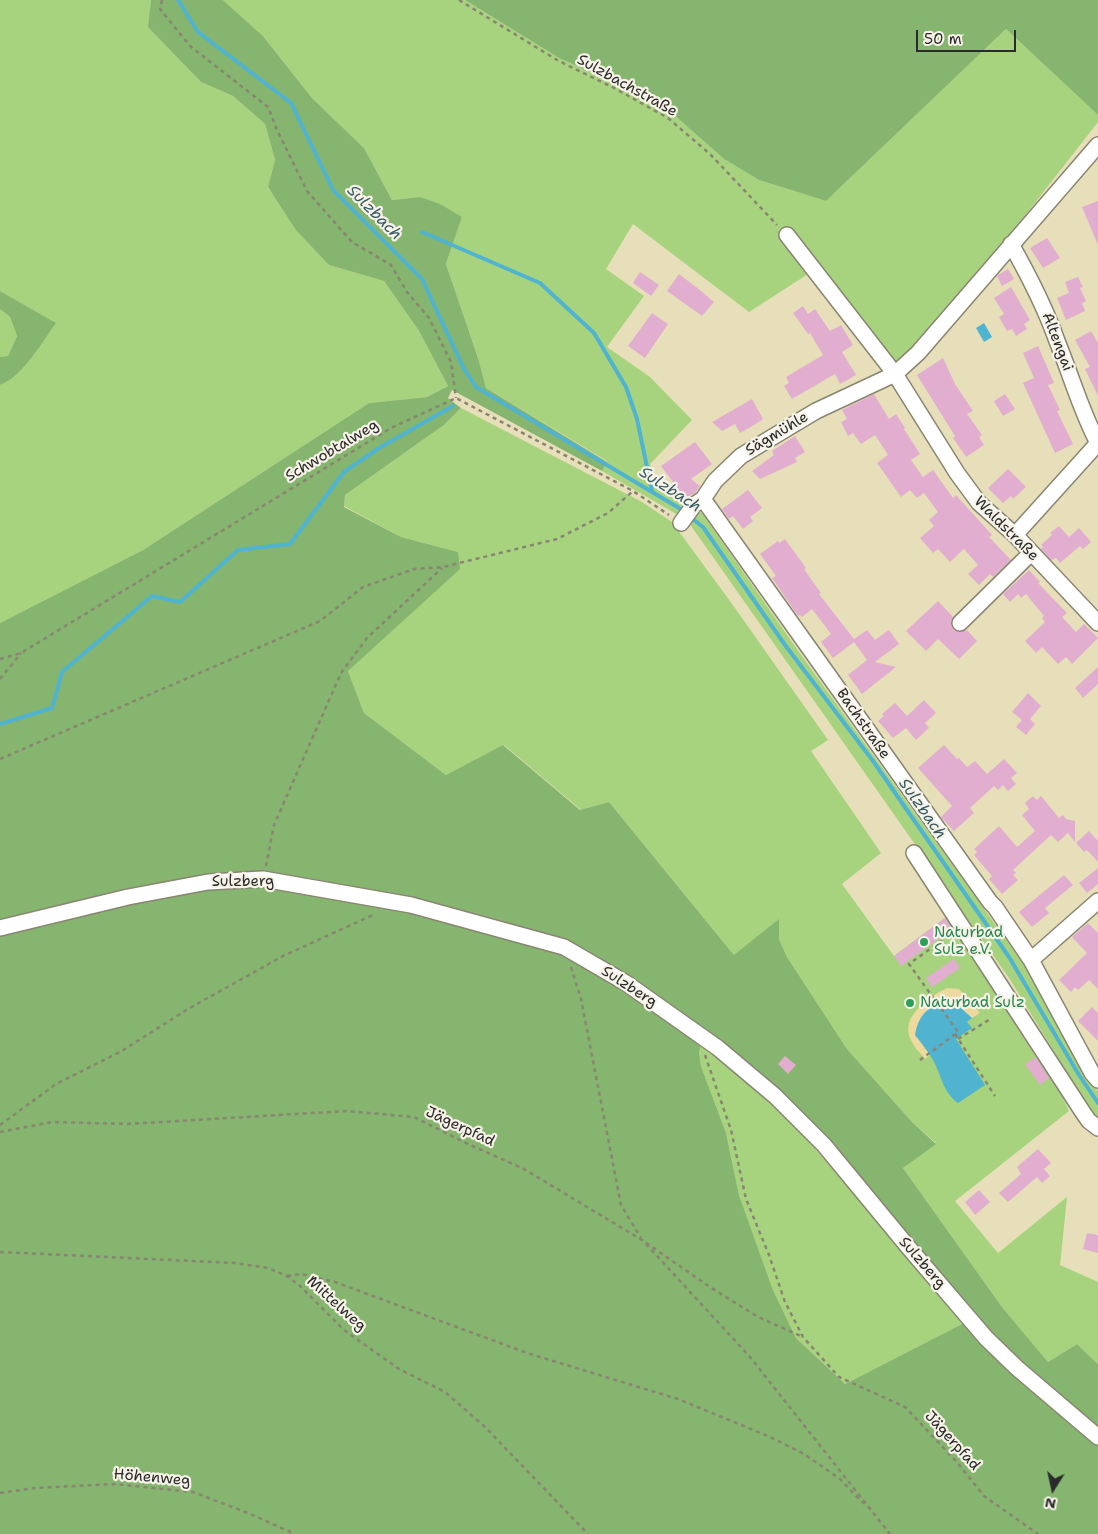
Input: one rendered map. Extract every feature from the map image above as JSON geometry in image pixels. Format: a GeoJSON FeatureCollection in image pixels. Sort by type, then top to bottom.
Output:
{"type":"FeatureCollection","features":[{"type":"Feature","properties":{"kind":"street"},"geometry":{"type":"LineString","coordinates":[[895,374],[918,353],[1098,145]]}},
{"type":"Feature","properties":{"kind":"street","name":"Waldstraße"},"geometry":{"type":"LineString","coordinates":[[787,235],[895,374],[957,473],[979,503],[1015,535],[1098,623]]}},
{"type":"Feature","properties":{"kind":"street","name":"Altengai"},"geometry":{"type":"LineString","coordinates":[[1011,244],[1033,282],[1057,339],[1092,413],[1098,443],[1015,535]]}},
{"type":"Feature","properties":{"kind":"street","name":"Sägmühle"},"geometry":{"type":"LineString","coordinates":[[691,511],[715,481],[740,456],[816,411],[895,374]]}},
{"type":"Feature","properties":{"kind":"street","name":"Bachstraße"},"geometry":{"type":"LineString","coordinates":[[691,511],[995,906],[1031,960],[1092,1073],[1098,1080]]}},
{"type":"Feature","properties":{"kind":"street"},"geometry":{"type":"LineString","coordinates":[[960,624],[1031,553]]}},
{"type":"Feature","properties":{"kind":"street"},"geometry":{"type":"LineString","coordinates":[[914,854],[1084,1114],[1098,1128]]}},
{"type":"Feature","properties":{"kind":"street","name":"Sulzberg"},"geometry":{"type":"LineString","coordinates":[[0,928],[128,897],[199,883],[263,879],[411,905],[564,947],[626,983],[707,1040],[775,1096],[824,1145],[986,1338],[1069,1414],[1098,1437]]}},
{"type":"Feature","properties":{"kind":"street"},"geometry":{"type":"LineString","coordinates":[[1031,960],[1098,901]]}},
{"type":"Feature","properties":{"kind":"path"},"geometry":{"type":"LineString","coordinates":[[162,0],[160,9],[190,46],[268,107],[306,191],[352,242],[391,265],[407,292],[429,318],[451,362],[456,398],[633,491],[691,511]]}},
{"type":"Feature","properties":{"kind":"path","name":"Sulzbachstraße"},"geometry":{"type":"LineString","coordinates":[[459,0],[557,60],[616,89],[668,118],[710,154],[787,235]]}},
{"type":"Feature","properties":{"kind":"path","name":"Schwobtalweg"},"geometry":{"type":"LineString","coordinates":[[0,659],[21,653],[391,428],[456,398]]}},
{"type":"Feature","properties":{"kind":"path"},"geometry":{"type":"LineString","coordinates":[[0,759],[320,621],[363,587],[414,569],[443,566],[557,539],[608,513],[633,491]]}},
{"type":"Feature","properties":{"kind":"path"},"geometry":{"type":"LineString","coordinates":[[263,879],[274,825],[341,673],[367,638],[443,566]]}},
{"type":"Feature","properties":{"kind":"path"},"geometry":{"type":"LineString","coordinates":[[0,679],[21,653]]}},
{"type":"Feature","properties":{"kind":"path"},"geometry":{"type":"LineString","coordinates":[[0,1125],[56,1084],[120,1052],[188,1009],[283,956],[377,913]]}},
{"type":"Feature","properties":{"kind":"path"},"geometry":{"type":"LineString","coordinates":[[920,1060],[958,1032],[909,964],[955,931]]}},
{"type":"Feature","properties":{"kind":"path"},"geometry":{"type":"LineString","coordinates":[[564,947],[581,999],[621,1205],[642,1240],[750,1357],[890,1534]]}},
{"type":"Feature","properties":{"kind":"path"},"geometry":{"type":"LineString","coordinates":[[958,1039],[992,1018]]}},
{"type":"Feature","properties":{"kind":"path"},"geometry":{"type":"LineString","coordinates":[[955,1034],[995,1096]]}},
{"type":"Feature","properties":{"kind":"path"},"geometry":{"type":"LineString","coordinates":[[707,1040],[704,1049],[731,1130],[746,1199],[769,1254],[785,1302],[803,1337]]}},
{"type":"Feature","properties":{"kind":"path","name":"Jägerpfad"},"geometry":{"type":"LineString","coordinates":[[0,1132],[52,1122],[128,1124],[346,1111],[414,1117],[524,1169],[642,1240],[710,1287],[758,1317],[803,1337],[840,1377],[905,1407],[956,1460],[984,1496],[1038,1534]]}},
{"type":"Feature","properties":{"kind":"path","name":"Mittelweg"},"geometry":{"type":"LineString","coordinates":[[0,1252],[235,1263],[268,1268],[287,1276],[300,1286],[344,1330],[399,1369],[445,1392],[484,1426],[588,1534]]}},
{"type":"Feature","properties":{"kind":"path"},"geometry":{"type":"LineString","coordinates":[[287,1276],[300,1274],[335,1282],[527,1354],[678,1398],[768,1436],[804,1454],[840,1479],[862,1502],[869,1506]]}},
{"type":"Feature","properties":{"kind":"path","name":"Höhenweg"},"geometry":{"type":"LineString","coordinates":[[0,1493],[35,1488],[115,1484],[193,1492],[248,1513],[295,1534]]}},
{"type":"Feature","properties":{"kind":"green space"},"geometry":{"type":"Polygon","coordinates":[[[0,0],[151,0],[149,27],[201,82],[233,96],[265,124],[275,160],[268,188],[329,265],[384,281],[419,331],[448,386],[427,397],[369,403],[143,550],[0,623],[0,385],[16,375],[24,367],[55,323],[0,291],[0,0]]]}},
{"type":"Feature","properties":{"kind":"green space"},"geometry":{"type":"Polygon","coordinates":[[[151,0],[223,0],[263,36],[312,98],[364,148],[392,200],[420,197],[440,204],[462,217],[446,264],[479,361],[486,388],[607,462],[602,471],[452,390],[448,398],[461,408],[444,425],[345,495],[344,507],[401,537],[458,552],[460,569],[348,671],[364,713],[446,775],[503,745],[580,810],[609,802],[734,955],[779,919],[779,939],[787,957],[847,1049],[912,1122],[936,1144],[903,1168],[1002,1307],[1048,1362],[1077,1344],[1098,1364],[1098,1430],[1013,1359],[828,1141],[581,952],[522,927],[478,914],[293,880],[248,875],[0,923],[0,623],[143,550],[369,403],[427,397],[448,386],[419,331],[384,281],[329,265],[296,230],[268,187],[275,160],[265,124],[233,96],[201,82],[148,27],[151,0]]]}},
{"type":"Feature","properties":{"kind":"green space"},"geometry":{"type":"Polygon","coordinates":[[[223,0],[465,0],[559,58],[620,85],[673,114],[724,159],[759,180],[826,201],[1006,29],[1098,115],[1098,122],[1006,240],[919,345],[892,364],[819,267],[749,312],[633,224],[606,269],[644,296],[607,347],[650,377],[692,420],[650,464],[657,481],[687,505],[678,515],[602,471],[607,461],[486,388],[479,361],[446,264],[462,217],[420,197],[392,200],[364,148],[312,98],[263,36],[223,0]]]}},
{"type":"Feature","properties":{"kind":"green space"},"geometry":{"type":"Polygon","coordinates":[[[465,0],[1098,0],[1098,115],[1006,29],[826,201],[759,180],[724,159],[673,114],[620,85],[559,58],[465,0]]]}},
{"type":"Feature","properties":{"kind":"green space"},"geometry":{"type":"Polygon","coordinates":[[[0,291],[56,323],[24,367],[8,381],[0,385],[0,357],[8,356],[17,336],[10,317],[0,309],[0,291]]]}},
{"type":"Feature","properties":{"kind":"green space"},"geometry":{"type":"Polygon","coordinates":[[[0,309],[10,317],[17,336],[8,356],[0,357],[0,309]]]}},
{"type":"Feature","properties":{"kind":"green space"},"geometry":{"type":"Polygon","coordinates":[[[461,408],[642,502],[672,522],[828,740],[811,751],[881,853],[842,884],[894,956],[946,917],[954,928],[1036,1057],[1057,1085],[1069,1111],[955,1201],[998,1253],[1067,1197],[1060,1265],[1098,1282],[1098,1364],[1077,1344],[1048,1362],[1002,1307],[903,1168],[936,1143],[912,1122],[847,1049],[787,957],[779,939],[779,920],[735,956],[609,802],[581,810],[504,745],[446,775],[364,713],[348,671],[458,552],[401,537],[344,506],[345,495],[444,425],[461,408]]]}},
{"type":"Feature","properties":{"kind":"green space"},"geometry":{"type":"Polygon","coordinates":[[[698,511],[702,513],[799,652],[1023,963],[1088,1079],[1098,1091],[1098,1119],[1085,1102],[1009,978],[689,523],[698,511]]]}},
{"type":"Feature","properties":{"kind":"green space"},"geometry":{"type":"Polygon","coordinates":[[[248,886],[321,896],[441,919],[487,929],[533,943],[556,952],[594,972],[625,991],[701,1044],[699,1053],[701,1066],[726,1133],[739,1195],[773,1290],[796,1338],[845,1384],[966,1322],[1005,1367],[1052,1409],[1098,1444],[1098,1534],[0,1534],[0,935],[123,904],[185,893],[248,886]]]}},
{"type":"Feature","properties":{"kind":"green space"},"geometry":{"type":"Polygon","coordinates":[[[701,1044],[791,1121],[966,1322],[845,1384],[796,1338],[773,1290],[739,1195],[726,1133],[701,1066],[699,1053],[701,1044]]]}},
{"type":"Feature","properties":{"kind":"sand"},"geometry":{"type":"Polygon","coordinates":[[[947,988],[959,989],[980,1013],[972,1018],[953,1001],[915,1035],[930,1055],[925,1059],[915,1048],[911,1040],[908,1031],[909,1023],[918,1008],[947,988]]]}},
{"type":"Feature","properties":{"kind":"water"},"geometry":{"type":"Polygon","coordinates":[[[984,323],[992,337],[984,342],[976,328],[984,323]]]}},
{"type":"Feature","properties":{"kind":"water"},"geometry":{"type":"Polygon","coordinates":[[[953,1001],[972,1018],[967,1022],[972,1028],[956,1039],[985,1085],[958,1103],[949,1094],[932,1058],[915,1035],[920,1020],[927,1011],[938,1004],[953,1001]]]}},
{"type":"Feature","properties":{"kind":"building"},"geometry":{"type":"Polygon","coordinates":[[[1098,201],[1098,245],[1082,207],[1098,201]]]}},
{"type":"Feature","properties":{"kind":"building"},"geometry":{"type":"Polygon","coordinates":[[[1047,238],[1060,258],[1043,268],[1030,248],[1047,238]]]}},
{"type":"Feature","properties":{"kind":"building"},"geometry":{"type":"Polygon","coordinates":[[[1008,269],[1014,279],[1002,286],[997,276],[1008,269]]]}},
{"type":"Feature","properties":{"kind":"building"},"geometry":{"type":"Polygon","coordinates":[[[640,272],[659,285],[651,296],[633,283],[640,272]]]}},
{"type":"Feature","properties":{"kind":"building"},"geometry":{"type":"Polygon","coordinates":[[[679,274],[714,302],[702,316],[667,291],[679,274]]]}},
{"type":"Feature","properties":{"kind":"building"},"geometry":{"type":"Polygon","coordinates":[[[1078,277],[1083,287],[1080,288],[1086,301],[1082,303],[1085,311],[1066,320],[1057,298],[1069,293],[1065,282],[1078,277]]]}},
{"type":"Feature","properties":{"kind":"building"},"geometry":{"type":"Polygon","coordinates":[[[1011,287],[1030,320],[1024,324],[1027,329],[1016,336],[1012,329],[1007,331],[999,317],[1004,314],[994,298],[1011,287]]]}},
{"type":"Feature","properties":{"kind":"building"},"geometry":{"type":"Polygon","coordinates":[[[803,306],[808,314],[815,309],[830,331],[841,325],[853,345],[842,352],[856,375],[840,384],[835,374],[792,399],[784,386],[789,383],[786,377],[823,355],[810,333],[808,334],[793,313],[803,306]]]}},
{"type":"Feature","properties":{"kind":"building"},"geometry":{"type":"Polygon","coordinates":[[[652,313],[668,324],[645,358],[628,346],[652,313]]]}},
{"type":"Feature","properties":{"kind":"building"},"geometry":{"type":"Polygon","coordinates":[[[1091,331],[1098,343],[1098,396],[1085,369],[1090,367],[1075,340],[1091,331]]]}},
{"type":"Feature","properties":{"kind":"building"},"geometry":{"type":"Polygon","coordinates":[[[1038,346],[1054,383],[1048,385],[1060,410],[1057,411],[1073,444],[1055,453],[1023,383],[1034,378],[1023,353],[1038,346]]]}},
{"type":"Feature","properties":{"kind":"building"},"geometry":{"type":"Polygon","coordinates":[[[943,358],[955,384],[973,411],[967,414],[982,435],[979,437],[984,445],[966,457],[917,375],[943,358]]]}},
{"type":"Feature","properties":{"kind":"building"},"geometry":{"type":"Polygon","coordinates":[[[874,394],[889,419],[896,414],[905,428],[920,454],[911,460],[923,477],[933,470],[953,498],[956,495],[992,535],[989,537],[1011,560],[993,577],[990,574],[979,585],[968,574],[978,565],[964,549],[950,562],[938,549],[933,553],[920,538],[934,526],[929,520],[938,512],[924,493],[917,498],[910,490],[901,497],[877,463],[888,455],[875,435],[861,444],[853,433],[848,436],[841,422],[847,419],[842,410],[874,394]]]}},
{"type":"Feature","properties":{"kind":"building"},"geometry":{"type":"Polygon","coordinates":[[[1005,394],[1015,409],[1003,416],[994,401],[1005,394]]]}},
{"type":"Feature","properties":{"kind":"building"},"geometry":{"type":"Polygon","coordinates":[[[752,399],[763,419],[754,425],[740,433],[735,424],[722,431],[712,422],[752,399]]]}},
{"type":"Feature","properties":{"kind":"building"},"geometry":{"type":"Polygon","coordinates":[[[795,436],[805,452],[795,458],[797,462],[760,479],[752,471],[774,455],[772,451],[795,436]]]}},
{"type":"Feature","properties":{"kind":"building"},"geometry":{"type":"Polygon","coordinates":[[[695,442],[712,464],[691,479],[700,486],[695,493],[685,498],[661,466],[695,442]]]}},
{"type":"Feature","properties":{"kind":"building"},"geometry":{"type":"Polygon","coordinates":[[[1008,469],[1026,487],[1013,499],[1011,496],[1003,503],[988,488],[1008,469]]]}},
{"type":"Feature","properties":{"kind":"building"},"geometry":{"type":"Polygon","coordinates":[[[748,490],[762,508],[750,517],[753,521],[743,529],[733,516],[729,519],[722,509],[748,490]]]}},
{"type":"Feature","properties":{"kind":"building"},"geometry":{"type":"Polygon","coordinates":[[[1059,526],[1069,537],[1079,528],[1091,542],[1083,549],[1080,546],[1060,563],[1056,558],[1051,560],[1041,549],[1043,547],[1041,545],[1052,535],[1050,533],[1059,526]]]}},
{"type":"Feature","properties":{"kind":"building"},"geometry":{"type":"Polygon","coordinates":[[[785,539],[806,568],[804,569],[821,593],[819,594],[854,639],[867,630],[875,640],[889,630],[899,644],[875,662],[896,667],[862,694],[848,675],[867,660],[854,642],[833,658],[821,642],[831,634],[812,609],[802,617],[798,616],[772,578],[776,576],[760,554],[778,541],[779,543],[785,539]]]}},
{"type":"Feature","properties":{"kind":"building"},"geometry":{"type":"Polygon","coordinates":[[[1029,570],[1040,582],[1038,583],[1067,613],[1062,617],[1076,632],[1084,624],[1098,638],[1072,664],[1066,657],[1058,664],[1042,647],[1036,653],[1025,641],[1045,622],[1042,618],[1044,616],[1026,594],[1021,598],[1018,594],[1010,602],[1003,594],[1029,570]]]}},
{"type":"Feature","properties":{"kind":"building"},"geometry":{"type":"Polygon","coordinates":[[[938,601],[953,617],[951,625],[954,630],[962,632],[967,630],[977,641],[959,659],[938,639],[926,651],[906,631],[938,601]]]}},
{"type":"Feature","properties":{"kind":"building"},"geometry":{"type":"Polygon","coordinates":[[[1098,667],[1098,684],[1083,698],[1075,688],[1098,667]]]}},
{"type":"Feature","properties":{"kind":"building"},"geometry":{"type":"Polygon","coordinates":[[[1028,693],[1041,706],[1030,719],[1035,724],[1026,735],[1016,727],[1022,720],[1012,712],[1028,693]]]}},
{"type":"Feature","properties":{"kind":"building"},"geometry":{"type":"Polygon","coordinates":[[[924,700],[936,713],[925,723],[929,728],[916,740],[906,728],[893,738],[878,721],[884,716],[882,714],[895,703],[907,716],[924,700]]]}},
{"type":"Feature","properties":{"kind":"building"},"geometry":{"type":"Polygon","coordinates":[[[944,745],[967,767],[975,761],[987,774],[1004,759],[1017,773],[1011,778],[1016,784],[1008,791],[1003,785],[998,790],[994,786],[970,808],[974,813],[954,831],[941,817],[952,806],[918,768],[944,745]]]}},
{"type":"Feature","properties":{"kind":"building"},"geometry":{"type":"Polygon","coordinates":[[[1033,796],[1037,800],[1041,796],[1059,818],[1063,815],[1066,819],[1075,821],[1075,842],[1068,833],[1058,842],[1051,835],[1013,870],[1016,873],[1013,875],[1018,880],[1002,894],[989,879],[992,876],[974,855],[977,852],[974,849],[999,826],[1017,847],[1035,831],[1022,815],[1029,809],[1025,803],[1033,796]]]}},
{"type":"Feature","properties":{"kind":"building"},"geometry":{"type":"Polygon","coordinates":[[[1089,831],[1098,841],[1098,862],[1087,850],[1084,852],[1076,843],[1089,831]]]}},
{"type":"Feature","properties":{"kind":"building"},"geometry":{"type":"Polygon","coordinates":[[[1098,868],[1098,884],[1087,893],[1079,883],[1098,868]]]}},
{"type":"Feature","properties":{"kind":"building"},"geometry":{"type":"Polygon","coordinates":[[[1064,875],[1073,885],[1045,908],[1049,913],[1032,927],[1019,912],[1064,875]]]}},
{"type":"Feature","properties":{"kind":"building","name":"Naturbad Sulz e.V."},"geometry":{"type":"Polygon","coordinates":[[[945,918],[952,929],[901,966],[894,956],[945,918]]]}},
{"type":"Feature","properties":{"kind":"building"},"geometry":{"type":"Polygon","coordinates":[[[1088,923],[1098,933],[1098,989],[1089,980],[1078,990],[1075,987],[1071,992],[1059,980],[1087,953],[1072,937],[1088,923]]]}},
{"type":"Feature","properties":{"kind":"building"},"geometry":{"type":"Polygon","coordinates":[[[954,959],[960,968],[932,987],[926,978],[954,959]]]}},
{"type":"Feature","properties":{"kind":"building"},"geometry":{"type":"Polygon","coordinates":[[[1092,1007],[1098,1013],[1098,1041],[1078,1021],[1092,1007]]]}},
{"type":"Feature","properties":{"kind":"building"},"geometry":{"type":"Polygon","coordinates":[[[785,1056],[796,1065],[788,1074],[778,1064],[785,1056]]]}},
{"type":"Feature","properties":{"kind":"building"},"geometry":{"type":"Polygon","coordinates":[[[1036,1057],[1049,1078],[1040,1085],[1025,1064],[1036,1057]]]}},
{"type":"Feature","properties":{"kind":"building"},"geometry":{"type":"Polygon","coordinates":[[[1038,1149],[1051,1163],[1044,1169],[1050,1176],[1042,1183],[1037,1177],[1008,1202],[999,1193],[1021,1174],[1017,1167],[1038,1149]]]}},
{"type":"Feature","properties":{"kind":"building"},"geometry":{"type":"Polygon","coordinates":[[[979,1190],[990,1202],[975,1215],[965,1202],[979,1190]]]}},
{"type":"Feature","properties":{"kind":"building"},"geometry":{"type":"Polygon","coordinates":[[[1087,1233],[1098,1235],[1098,1253],[1083,1249],[1087,1233]]]}},
{"type":"Feature","properties":{"kind":"waterway","name":"Sulzbach"},"geometry":{"type":"LineString","coordinates":[[178,0],[198,32],[291,103],[333,190],[422,279],[464,369],[476,387],[684,511]]}},
{"type":"Feature","properties":{"kind":"waterway"},"geometry":{"type":"LineString","coordinates":[[422,232],[540,283],[594,333],[626,387],[637,419],[652,491]]}},
{"type":"Feature","properties":{"kind":"waterway"},"geometry":{"type":"LineString","coordinates":[[0,724],[52,708],[62,672],[152,596],[180,602],[238,550],[290,544],[344,472],[379,448],[453,406]]}},
{"type":"Feature","properties":{"kind":"waterway","name":"Sulzbach"},"geometry":{"type":"LineString","coordinates":[[689,516],[703,527],[785,645],[873,761],[1009,957],[1079,1075],[1098,1103]]}},
{"type":"Feature","properties":{"kind":"place","name":"Naturbad Sulz e.V."},"geometry":{"type":"Point","coordinates":[924,942]}},
{"type":"Feature","properties":{"kind":"place","name":"Naturbad Sulz"},"geometry":{"type":"Point","coordinates":[910,1003]}}]}
